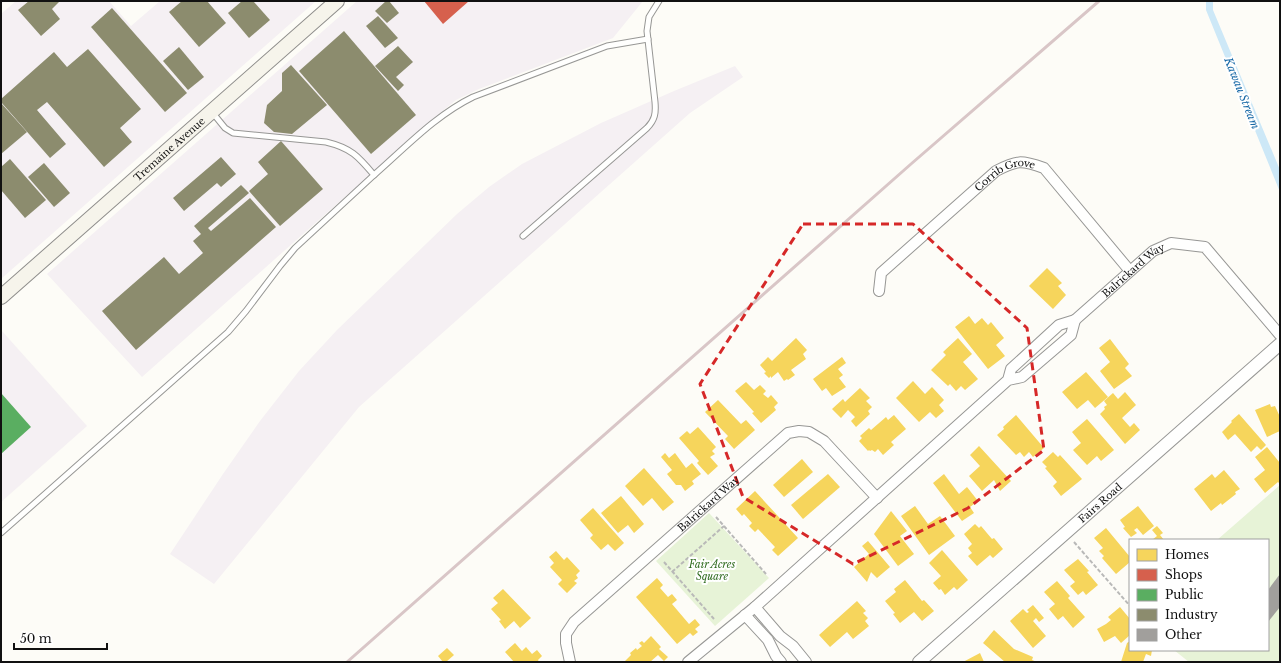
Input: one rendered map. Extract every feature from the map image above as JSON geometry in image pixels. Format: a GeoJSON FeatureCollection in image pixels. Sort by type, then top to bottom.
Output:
{"type":"FeatureCollection","features":[{"type":"Feature","properties":{"kind":"main road","name":"Tremaine Avenue"},"geometry":{"type":"LineString","coordinates":[[1,297],[337,1]]}},
{"type":"Feature","properties":{"kind":"street","name":"Corrib Grove"},"geometry":{"type":"LineString","coordinates":[[879,291],[881,273],[996,171],[1012,163],[1028,162],[1044,168],[1130,271]]}},
{"type":"Feature","properties":{"kind":"street","name":"Balrickard Way"},"geometry":{"type":"LineString","coordinates":[[1008,380],[1011,369],[1059,325],[1075,320],[1153,251],[1172,243],[1205,247],[1280,334]]}},
{"type":"Feature","properties":{"kind":"street","name":"Balrickard Way"},"geometry":{"type":"LineString","coordinates":[[688,662],[745,616],[1008,380],[1022,377],[1071,335],[1075,320]]}},
{"type":"Feature","properties":{"kind":"street","name":"Fairs Road"},"geometry":{"type":"LineString","coordinates":[[919,662],[1280,344]]}},
{"type":"Feature","properties":{"kind":"street","name":"Balrickard Way"},"geometry":{"type":"LineString","coordinates":[[570,662],[566,643],[566,634],[574,622],[788,433],[799,431],[809,432],[824,441],[877,498]]}},
{"type":"Feature","properties":{"kind":"street"},"geometry":{"type":"LineString","coordinates":[[755,607],[780,636],[793,646],[806,662]]}},
{"type":"Feature","properties":{"kind":"street"},"geometry":{"type":"LineString","coordinates":[[745,616],[768,640],[776,656],[781,662]]}},
{"type":"Feature","properties":{"kind":"lane"},"geometry":{"type":"LineString","coordinates":[[523,236],[654,120],[655,102],[647,24],[659,1]]}},
{"type":"Feature","properties":{"kind":"lane"},"geometry":{"type":"LineString","coordinates":[[1,533],[228,332],[295,248],[313,230],[438,118],[463,102],[474,97],[607,46],[648,38]]}},
{"type":"Feature","properties":{"kind":"lane"},"geometry":{"type":"LineString","coordinates":[[211,112],[225,128],[233,133],[326,142],[339,145],[358,157],[374,175]]}},
{"type":"Feature","properties":{"kind":"path"},"geometry":{"type":"LineString","coordinates":[[716,517],[766,574]]}},
{"type":"Feature","properties":{"kind":"path"},"geometry":{"type":"LineString","coordinates":[[672,572],[724,526]]}},
{"type":"Feature","properties":{"kind":"path"},"geometry":{"type":"LineString","coordinates":[[1065,532],[1129,605]]}},
{"type":"Feature","properties":{"kind":"path"},"geometry":{"type":"LineString","coordinates":[[664,562],[714,619]]}},
{"type":"Feature","properties":{"kind":"highlighted area"},"geometry":{"type":"Polygon","coordinates":[[[803,224],[913,224],[1027,328],[1044,450],[968,508],[853,564],[743,497],[700,384],[803,224]]]}},
{"type":"Feature","properties":{"kind":"shaded area"},"geometry":{"type":"Polygon","coordinates":[[[16,1],[109,1],[131,26],[160,1],[316,1],[1,279],[1,14],[16,1]]]}},
{"type":"Feature","properties":{"kind":"shaded area"},"geometry":{"type":"Polygon","coordinates":[[[357,1],[643,1],[613,38],[479,89],[456,100],[142,377],[47,274],[357,1]]]}},
{"type":"Feature","properties":{"kind":"shaded area"},"geometry":{"type":"Polygon","coordinates":[[[735,66],[743,77],[690,113],[359,407],[214,584],[170,554],[260,421],[299,371],[337,330],[457,214],[489,187],[522,164],[601,123],[735,66]]]}},
{"type":"Feature","properties":{"kind":"shaded area"},"geometry":{"type":"Polygon","coordinates":[[[1,330],[87,426],[1,502],[1,330]]]}},
{"type":"Feature","properties":{"kind":"green space"},"geometry":{"type":"Polygon","coordinates":[[[1280,485],[1280,662],[1189,662],[1175,651],[1269,651],[1269,539],[1218,539],[1280,485]]]}},
{"type":"Feature","properties":{"kind":"green space","name":"Fair Acres Square"},"geometry":{"type":"Polygon","coordinates":[[[709,513],[769,578],[715,626],[656,561],[709,513]]]}},
{"type":"Feature","properties":{"kind":"water","name":"Kawau Stream"},"geometry":{"type":"Polygon","coordinates":[[[1206,1],[1213,1],[1213,10],[1280,170],[1280,192],[1206,10],[1206,1]]]}},
{"type":"Feature","properties":{"kind":"building: Homes"},"geometry":{"type":"Polygon","coordinates":[[[1047,268],[1062,283],[1058,286],[1066,295],[1053,309],[1029,286],[1047,268]]]}},
{"type":"Feature","properties":{"kind":"building: Homes"},"geometry":{"type":"Polygon","coordinates":[[[969,316],[975,324],[982,318],[988,325],[991,322],[1004,338],[996,345],[1005,356],[988,369],[955,327],[969,316]]]}},
{"type":"Feature","properties":{"kind":"building: Homes"},"geometry":{"type":"Polygon","coordinates":[[[796,338],[807,350],[803,354],[806,359],[791,370],[795,375],[788,380],[787,379],[784,381],[778,372],[769,378],[764,373],[766,372],[760,365],[768,357],[772,361],[796,338]]]}},
{"type":"Feature","properties":{"kind":"building: Homes"},"geometry":{"type":"Polygon","coordinates":[[[958,338],[972,354],[963,362],[978,379],[965,390],[961,386],[956,391],[950,384],[948,386],[931,370],[946,355],[943,352],[958,338]]]}},
{"type":"Feature","properties":{"kind":"building: Homes"},"geometry":{"type":"Polygon","coordinates":[[[1110,339],[1129,364],[1125,368],[1132,376],[1114,389],[1100,371],[1110,362],[1099,348],[1110,339]]]}},
{"type":"Feature","properties":{"kind":"building: Homes"},"geometry":{"type":"Polygon","coordinates":[[[842,357],[846,363],[838,369],[843,375],[839,378],[846,387],[832,396],[826,388],[822,391],[813,379],[842,357]]]}},
{"type":"Feature","properties":{"kind":"building: Homes"},"geometry":{"type":"Polygon","coordinates":[[[1086,372],[1108,397],[1095,408],[1088,400],[1077,409],[1062,392],[1086,372]]]}},
{"type":"Feature","properties":{"kind":"building: Homes"},"geometry":{"type":"Polygon","coordinates":[[[913,381],[925,394],[932,387],[944,400],[939,405],[944,411],[936,418],[930,412],[919,422],[896,398],[913,381]]]}},
{"type":"Feature","properties":{"kind":"building: Homes"},"geometry":{"type":"Polygon","coordinates":[[[746,382],[754,390],[760,385],[766,391],[763,394],[768,398],[771,395],[778,403],[774,407],[776,410],[761,423],[752,413],[754,412],[735,391],[746,382]]]}},
{"type":"Feature","properties":{"kind":"building: Homes"},"geometry":{"type":"Polygon","coordinates":[[[860,388],[870,398],[866,401],[872,407],[868,411],[870,414],[856,427],[851,421],[855,417],[848,410],[841,418],[832,409],[843,399],[845,402],[860,388]]]}},
{"type":"Feature","properties":{"kind":"building: Homes"},"geometry":{"type":"Polygon","coordinates":[[[1125,392],[1136,405],[1122,418],[1130,427],[1134,423],[1140,430],[1125,444],[1100,414],[1107,405],[1104,401],[1113,393],[1118,399],[1125,392]]]}},
{"type":"Feature","properties":{"kind":"building: Homes"},"geometry":{"type":"Polygon","coordinates":[[[718,400],[741,424],[746,420],[755,430],[734,449],[725,439],[728,436],[705,412],[718,400]]]}},
{"type":"Feature","properties":{"kind":"building: Homes"},"geometry":{"type":"Polygon","coordinates":[[[1270,404],[1271,407],[1275,406],[1280,417],[1280,431],[1267,437],[1255,410],[1270,404]]]}},
{"type":"Feature","properties":{"kind":"building: Homes"},"geometry":{"type":"Polygon","coordinates":[[[1239,414],[1266,445],[1261,450],[1257,446],[1251,452],[1235,434],[1228,440],[1222,432],[1239,414]]]}},
{"type":"Feature","properties":{"kind":"building: Homes"},"geometry":{"type":"Polygon","coordinates":[[[894,415],[906,429],[891,442],[894,445],[883,455],[878,449],[875,452],[872,450],[868,451],[859,441],[862,438],[860,436],[869,428],[871,430],[886,417],[888,420],[894,415]]]}},
{"type":"Feature","properties":{"kind":"building: Homes"},"geometry":{"type":"Polygon","coordinates":[[[1016,415],[1044,448],[1033,457],[1029,452],[1024,457],[1020,452],[1016,455],[997,435],[1016,415]]]}},
{"type":"Feature","properties":{"kind":"building: Homes"},"geometry":{"type":"Polygon","coordinates":[[[1087,419],[1114,450],[1101,461],[1097,456],[1087,465],[1073,450],[1081,443],[1072,432],[1087,419]]]}},
{"type":"Feature","properties":{"kind":"building: Homes"},"geometry":{"type":"Polygon","coordinates":[[[698,427],[716,447],[712,451],[715,454],[710,457],[718,466],[708,475],[697,463],[699,461],[679,438],[687,431],[690,434],[698,427]]]}},
{"type":"Feature","properties":{"kind":"building: Homes"},"geometry":{"type":"Polygon","coordinates":[[[979,446],[1011,481],[1000,491],[994,480],[982,491],[969,476],[980,466],[970,455],[979,446]]]}},
{"type":"Feature","properties":{"kind":"building: Homes"},"geometry":{"type":"Polygon","coordinates":[[[1267,447],[1280,463],[1280,484],[1278,482],[1265,493],[1254,479],[1265,470],[1255,457],[1267,447]]]}},
{"type":"Feature","properties":{"kind":"building: Homes"},"geometry":{"type":"Polygon","coordinates":[[[1053,452],[1058,457],[1060,455],[1082,479],[1061,496],[1053,486],[1057,482],[1042,462],[1053,452]]]}},
{"type":"Feature","properties":{"kind":"building: Homes"},"geometry":{"type":"Polygon","coordinates":[[[665,453],[669,458],[675,453],[686,468],[692,463],[701,474],[692,481],[694,484],[685,491],[681,485],[676,485],[667,474],[672,470],[661,457],[665,453]]]}},
{"type":"Feature","properties":{"kind":"building: Homes"},"geometry":{"type":"Polygon","coordinates":[[[802,459],[813,472],[784,497],[773,485],[802,459]]]}},
{"type":"Feature","properties":{"kind":"building: Homes"},"geometry":{"type":"Polygon","coordinates":[[[644,468],[674,502],[663,511],[652,498],[643,506],[625,486],[644,468]]]}},
{"type":"Feature","properties":{"kind":"building: Homes"},"geometry":{"type":"Polygon","coordinates":[[[1224,470],[1240,489],[1222,505],[1221,503],[1211,511],[1194,489],[1212,474],[1215,478],[1224,470]]]}},
{"type":"Feature","properties":{"kind":"building: Homes"},"geometry":{"type":"Polygon","coordinates":[[[828,474],[840,487],[803,519],[791,505],[828,474]]]}},
{"type":"Feature","properties":{"kind":"building: Homes"},"geometry":{"type":"Polygon","coordinates":[[[944,474],[959,494],[967,487],[978,501],[970,507],[974,513],[962,521],[933,483],[944,474]]]}},
{"type":"Feature","properties":{"kind":"building: Homes"},"geometry":{"type":"Polygon","coordinates":[[[755,491],[798,538],[778,556],[772,550],[775,547],[758,529],[755,532],[749,526],[752,523],[744,514],[742,516],[736,509],[755,491]]]}},
{"type":"Feature","properties":{"kind":"building: Homes"},"geometry":{"type":"Polygon","coordinates":[[[621,496],[644,524],[634,533],[628,525],[618,533],[601,513],[621,496]]]}},
{"type":"Feature","properties":{"kind":"building: Homes"},"geometry":{"type":"Polygon","coordinates":[[[915,506],[928,524],[940,516],[955,536],[929,555],[901,516],[915,506]]]}},
{"type":"Feature","properties":{"kind":"building: Homes"},"geometry":{"type":"Polygon","coordinates":[[[1138,506],[1154,526],[1143,535],[1137,528],[1134,530],[1137,533],[1131,537],[1123,528],[1125,527],[1120,520],[1138,506]]]}},
{"type":"Feature","properties":{"kind":"building: Homes"},"geometry":{"type":"Polygon","coordinates":[[[593,508],[624,543],[615,551],[608,544],[601,550],[590,538],[593,535],[580,520],[593,508]]]}},
{"type":"Feature","properties":{"kind":"building: Homes"},"geometry":{"type":"Polygon","coordinates":[[[891,511],[907,531],[900,536],[914,554],[898,566],[874,534],[891,511]]]}},
{"type":"Feature","properties":{"kind":"building: Homes"},"geometry":{"type":"Polygon","coordinates":[[[975,524],[979,528],[981,526],[1003,549],[993,558],[990,555],[977,566],[968,556],[972,553],[968,548],[972,544],[964,534],[975,524]]]}},
{"type":"Feature","properties":{"kind":"building: Homes"},"geometry":{"type":"Polygon","coordinates":[[[1157,526],[1163,533],[1160,535],[1163,539],[1153,539],[1157,536],[1152,530],[1157,526]]]}},
{"type":"Feature","properties":{"kind":"building: Homes"},"geometry":{"type":"Polygon","coordinates":[[[1106,528],[1129,556],[1129,563],[1116,574],[1102,558],[1104,556],[1099,551],[1103,548],[1094,538],[1106,528]]]}},
{"type":"Feature","properties":{"kind":"building: Homes"},"geometry":{"type":"Polygon","coordinates":[[[868,541],[890,567],[877,578],[871,572],[867,582],[854,567],[869,554],[862,546],[868,541]]]}},
{"type":"Feature","properties":{"kind":"building: Homes"},"geometry":{"type":"Polygon","coordinates":[[[942,550],[968,580],[957,590],[954,587],[945,595],[941,589],[939,590],[933,583],[941,576],[929,563],[942,550]]]}},
{"type":"Feature","properties":{"kind":"building: Homes"},"geometry":{"type":"Polygon","coordinates":[[[556,551],[564,560],[567,557],[580,571],[576,575],[578,578],[574,581],[577,583],[567,593],[558,584],[562,580],[550,567],[554,563],[549,557],[556,551]]]}},
{"type":"Feature","properties":{"kind":"building: Homes"},"geometry":{"type":"Polygon","coordinates":[[[1078,559],[1089,571],[1087,572],[1098,585],[1086,595],[1083,591],[1078,595],[1070,586],[1075,582],[1064,570],[1078,559]]]}},
{"type":"Feature","properties":{"kind":"building: Homes"},"geometry":{"type":"Polygon","coordinates":[[[657,578],[663,585],[660,588],[668,597],[672,594],[677,600],[672,604],[689,624],[695,619],[700,625],[695,629],[698,632],[693,636],[690,633],[677,644],[636,597],[657,578]]]}},
{"type":"Feature","properties":{"kind":"building: Homes"},"geometry":{"type":"Polygon","coordinates":[[[905,580],[922,601],[924,600],[934,611],[922,621],[914,612],[900,623],[893,614],[895,613],[885,601],[896,592],[894,589],[905,580]]]}},
{"type":"Feature","properties":{"kind":"building: Homes"},"geometry":{"type":"Polygon","coordinates":[[[1057,581],[1070,596],[1068,598],[1085,617],[1073,628],[1063,616],[1058,620],[1049,609],[1055,604],[1044,592],[1057,581]]]}},
{"type":"Feature","properties":{"kind":"building: Homes"},"geometry":{"type":"Polygon","coordinates":[[[503,589],[531,618],[520,628],[514,621],[505,629],[499,621],[501,620],[491,609],[498,603],[493,598],[503,589]]]}},
{"type":"Feature","properties":{"kind":"building: Homes"},"geometry":{"type":"Polygon","coordinates":[[[857,601],[866,611],[863,613],[868,618],[865,621],[869,626],[853,639],[847,632],[830,647],[819,635],[857,601]]]}},
{"type":"Feature","properties":{"kind":"building: Homes"},"geometry":{"type":"Polygon","coordinates":[[[1033,605],[1044,618],[1039,622],[1036,618],[1033,621],[1046,636],[1033,648],[1010,621],[1023,609],[1027,613],[1029,612],[1027,610],[1033,605]]]}},
{"type":"Feature","properties":{"kind":"building: Homes"},"geometry":{"type":"Polygon","coordinates":[[[1120,607],[1129,618],[1129,636],[1121,643],[1115,636],[1104,642],[1097,629],[1111,620],[1108,617],[1120,607]]]}},
{"type":"Feature","properties":{"kind":"building: Homes"},"geometry":{"type":"Polygon","coordinates":[[[994,630],[1014,649],[1033,657],[1032,660],[1037,662],[1005,662],[983,643],[994,630]]]}},
{"type":"Feature","properties":{"kind":"building: Homes"},"geometry":{"type":"Polygon","coordinates":[[[651,636],[661,647],[659,649],[668,657],[664,661],[658,655],[650,662],[624,662],[631,655],[630,653],[636,648],[637,650],[642,646],[639,643],[642,641],[644,643],[651,636]]]}},
{"type":"Feature","properties":{"kind":"building: Homes"},"geometry":{"type":"Polygon","coordinates":[[[1129,642],[1129,651],[1152,651],[1151,656],[1146,654],[1143,662],[1121,662],[1127,643],[1129,642]]]}},
{"type":"Feature","properties":{"kind":"building: Homes"},"geometry":{"type":"Polygon","coordinates":[[[515,643],[522,651],[526,647],[532,654],[537,650],[542,656],[538,660],[539,662],[514,662],[505,652],[515,643]]]}},
{"type":"Feature","properties":{"kind":"building: Homes"},"geometry":{"type":"Polygon","coordinates":[[[447,648],[454,655],[446,662],[443,662],[438,656],[447,648]]]}},
{"type":"Feature","properties":{"kind":"building: Homes"},"geometry":{"type":"Polygon","coordinates":[[[980,653],[984,662],[963,662],[980,653]]]}},
{"type":"Feature","properties":{"kind":"building: Shops"},"geometry":{"type":"Polygon","coordinates":[[[424,1],[469,1],[443,24],[424,1]]]}},
{"type":"Feature","properties":{"kind":"building: Public"},"geometry":{"type":"Polygon","coordinates":[[[1,393],[31,427],[1,454],[1,393]]]}},
{"type":"Feature","properties":{"kind":"building: Industry"},"geometry":{"type":"Polygon","coordinates":[[[29,1],[60,1],[52,9],[60,19],[41,36],[18,10],[29,1]]]}},
{"type":"Feature","properties":{"kind":"building: Industry"},"geometry":{"type":"Polygon","coordinates":[[[182,1],[207,1],[226,23],[199,47],[169,12],[182,1]]]}},
{"type":"Feature","properties":{"kind":"building: Industry"},"geometry":{"type":"Polygon","coordinates":[[[242,1],[253,1],[270,20],[249,38],[228,13],[242,1]]]}},
{"type":"Feature","properties":{"kind":"building: Industry"},"geometry":{"type":"Polygon","coordinates":[[[386,1],[389,1],[399,13],[387,23],[375,11],[386,1]]]}},
{"type":"Feature","properties":{"kind":"building: Industry"},"geometry":{"type":"Polygon","coordinates":[[[112,8],[187,93],[165,112],[91,27],[112,8]]]}},
{"type":"Feature","properties":{"kind":"building: Industry"},"geometry":{"type":"Polygon","coordinates":[[[378,16],[398,38],[385,48],[366,26],[378,16]]]}},
{"type":"Feature","properties":{"kind":"building: Industry"},"geometry":{"type":"Polygon","coordinates":[[[344,31],[416,115],[371,154],[299,71],[344,31]]]}},
{"type":"Feature","properties":{"kind":"building: Industry"},"geometry":{"type":"Polygon","coordinates":[[[398,46],[413,62],[396,77],[404,85],[398,91],[375,66],[398,46]]]}},
{"type":"Feature","properties":{"kind":"building: Industry"},"geometry":{"type":"Polygon","coordinates":[[[179,47],[204,77],[188,90],[163,61],[179,47]]]}},
{"type":"Feature","properties":{"kind":"building: Industry"},"geometry":{"type":"Polygon","coordinates":[[[88,49],[141,109],[120,128],[132,142],[104,167],[47,102],[37,110],[66,144],[50,158],[1,102],[1,99],[54,52],[67,67],[88,49]]]}},
{"type":"Feature","properties":{"kind":"building: Industry"},"geometry":{"type":"Polygon","coordinates":[[[291,65],[327,105],[292,134],[274,132],[264,123],[267,105],[282,91],[282,73],[291,65]]]}},
{"type":"Feature","properties":{"kind":"building: Industry"},"geometry":{"type":"Polygon","coordinates":[[[1,103],[27,132],[1,154],[1,103]]]}},
{"type":"Feature","properties":{"kind":"building: Industry"},"geometry":{"type":"Polygon","coordinates":[[[281,141],[323,189],[280,226],[249,191],[268,174],[258,162],[281,141]]]}},
{"type":"Feature","properties":{"kind":"building: Industry"},"geometry":{"type":"Polygon","coordinates":[[[221,157],[236,174],[221,187],[217,183],[184,211],[173,198],[221,157]]]}},
{"type":"Feature","properties":{"kind":"building: Industry"},"geometry":{"type":"Polygon","coordinates":[[[10,159],[46,200],[25,218],[1,190],[1,167],[10,159]]]}},
{"type":"Feature","properties":{"kind":"building: Industry"},"geometry":{"type":"Polygon","coordinates":[[[44,163],[70,193],[54,207],[28,177],[44,163]]]}},
{"type":"Feature","properties":{"kind":"building: Industry"},"geometry":{"type":"Polygon","coordinates":[[[241,185],[249,193],[208,228],[211,231],[250,198],[276,227],[136,350],[102,311],[164,257],[179,274],[203,253],[193,241],[201,234],[194,226],[241,185]]]}},
{"type":"Feature","properties":{"kind":"building: Other"},"geometry":{"type":"Polygon","coordinates":[[[1280,574],[1280,607],[1269,621],[1269,589],[1280,574]]]}},
{"type":"Feature","properties":{"kind":"railway"},"geometry":{"type":"LineString","coordinates":[[347,662],[911,164],[1099,1]]}}]}
